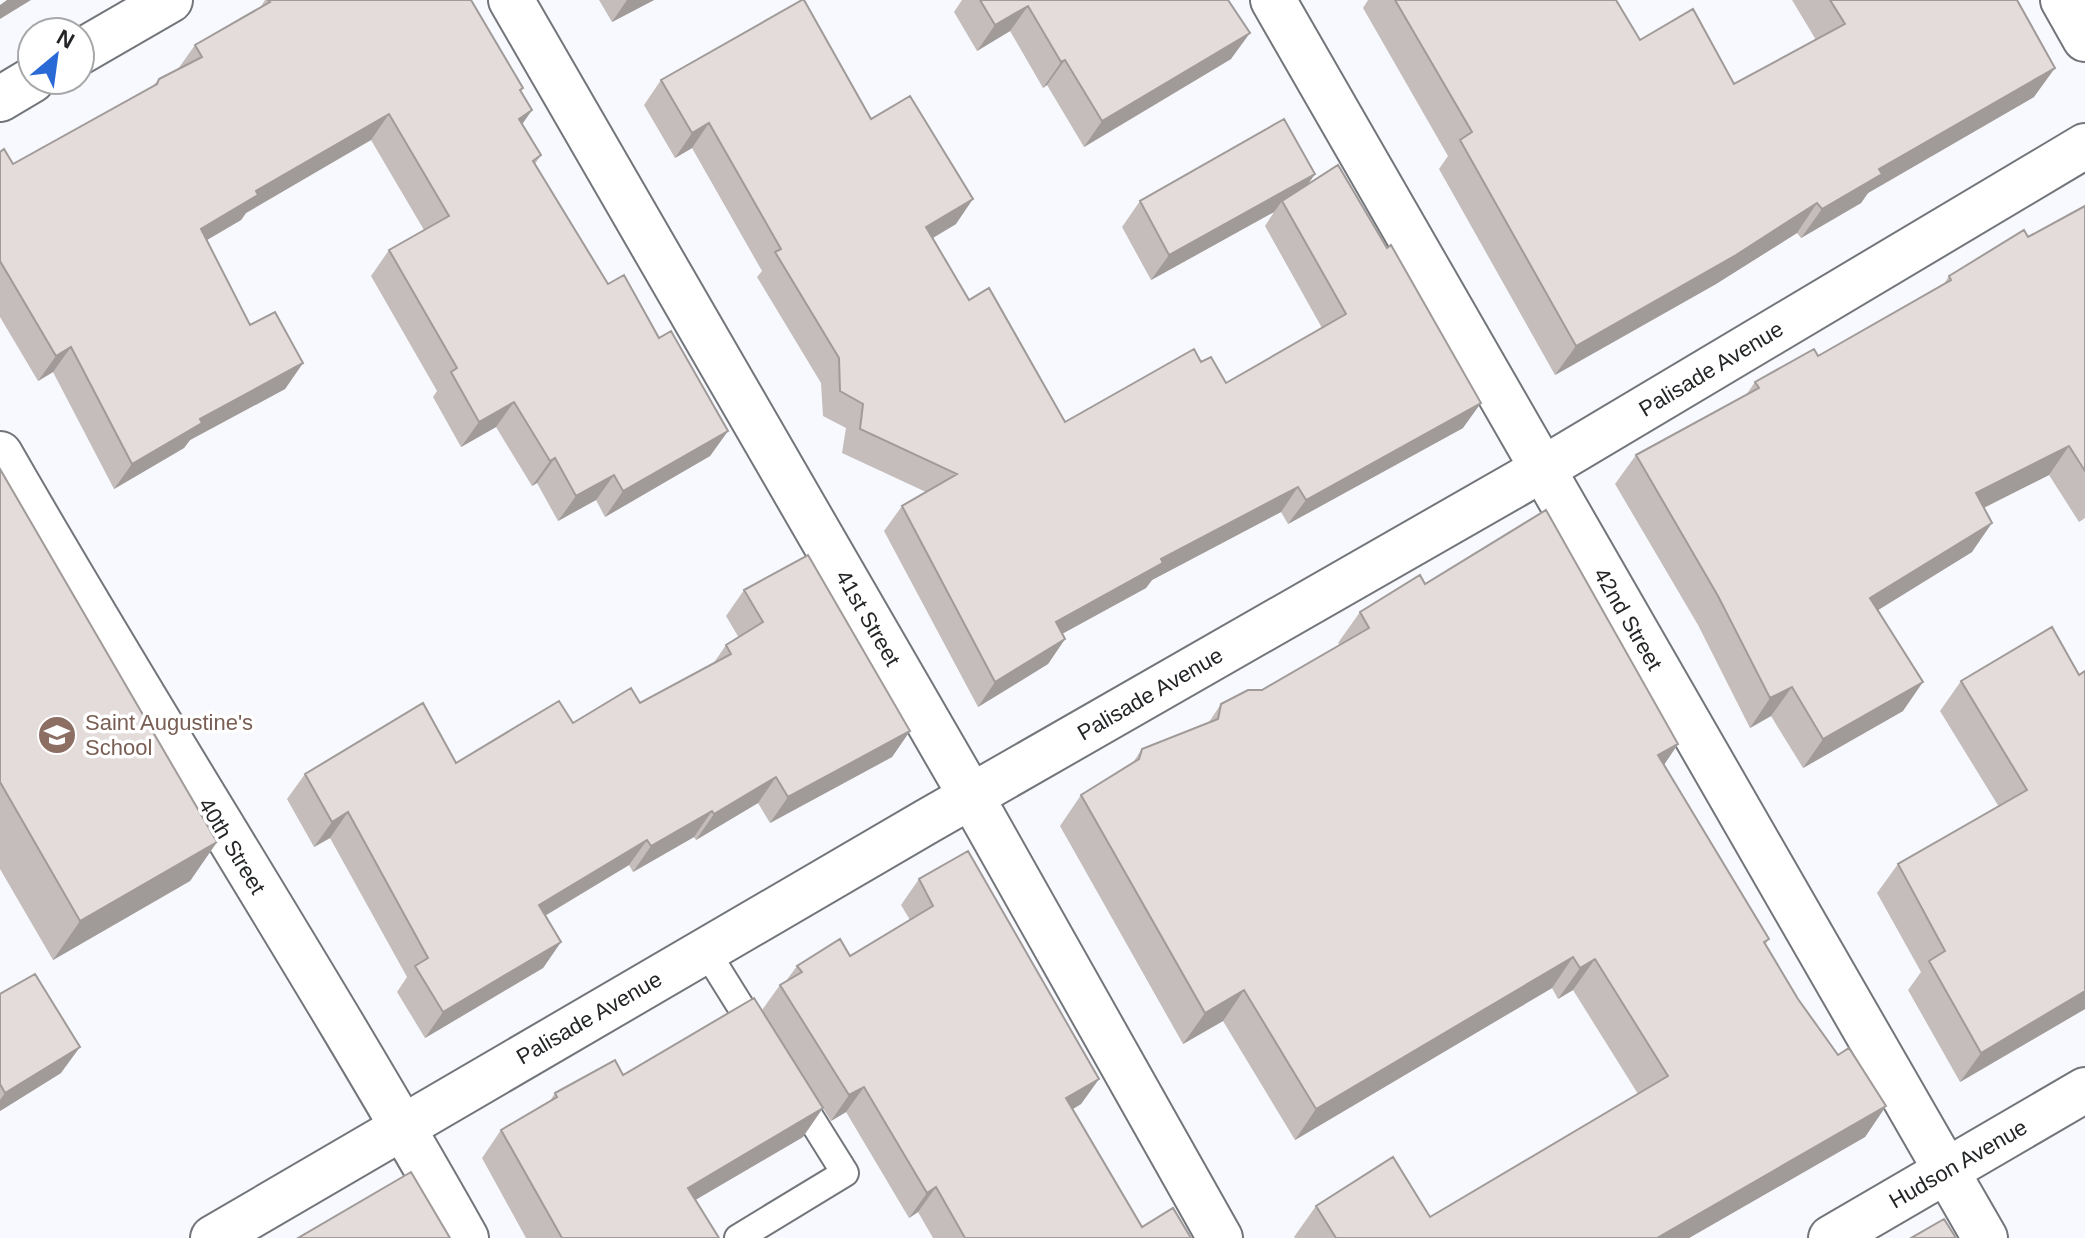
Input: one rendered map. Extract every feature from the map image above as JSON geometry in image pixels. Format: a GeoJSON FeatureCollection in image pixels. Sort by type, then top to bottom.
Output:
{"type":"FeatureCollection","features":[{"type":"Feature","properties":{"kind":"street"},"geometry":{"type":"LineString","coordinates":[[96,43],[170,0]]}},
{"type":"Feature","properties":{"kind":"street","name":"41st Street"},"geometry":{"type":"LineString","coordinates":[[511,0],[971,796],[1220,1238]]}},
{"type":"Feature","properties":{"kind":"street","name":"42nd Street"},"geometry":{"type":"LineString","coordinates":[[1273,0],[1985,1238]]}},
{"type":"Feature","properties":{"kind":"street"},"geometry":{"type":"LineString","coordinates":[[2063,0],[2085,39]]}},
{"type":"Feature","properties":{"kind":"street","name":"Palisade Avenue"},"geometry":{"type":"LineString","coordinates":[[213,1238],[971,796],[1541,470],[2085,146]]}},
{"type":"Feature","properties":{"kind":"street","name":"40th Street"},"geometry":{"type":"LineString","coordinates":[[0,454],[109,644],[403,1127],[466,1238]]}},
{"type":"Feature","properties":{"kind":"street","name":"Hudson Avenue"},"geometry":{"type":"LineString","coordinates":[[1831,1238],[2085,1090]]}},
{"type":"Feature","properties":{"kind":"lane"},"geometry":{"type":"LineString","coordinates":[[706,951],[845,1173],[738,1238]]}},
{"type":"Feature","properties":{"kind":"building"},"geometry":{"type":"Polygon","coordinates":[[[268,0],[471,0],[523,88],[520,90],[532,110],[519,119],[541,155],[533,161],[608,284],[624,275],[659,338],[671,331],[728,431],[623,491],[614,475],[576,496],[555,458],[550,461],[514,402],[479,422],[451,372],[457,368],[389,250],[449,216],[389,114],[256,191],[258,195],[201,229],[250,325],[275,312],[303,363],[200,419],[202,423],[132,464],[71,347],[56,356],[0,261],[0,152],[4,149],[13,164],[157,84],[159,79],[202,57],[195,45],[270,2],[268,0]]]}},
{"type":"Feature","properties":{"kind":"building"},"geometry":{"type":"Polygon","coordinates":[[[802,0],[871,119],[910,96],[973,199],[926,227],[969,300],[989,288],[1065,422],[1194,349],[1201,362],[1211,357],[1226,383],[1346,314],[1282,201],[1338,165],[1387,248],[1391,245],[1481,403],[1306,500],[1298,487],[1161,559],[1163,563],[1056,622],[1065,639],[995,682],[902,506],[957,474],[860,429],[863,404],[840,391],[839,358],[775,252],[781,249],[709,123],[692,133],[661,80],[802,0]]]}},
{"type":"Feature","properties":{"kind":"building"},"geometry":{"type":"Polygon","coordinates":[[[980,0],[1228,0],[1250,33],[1102,121],[1065,60],[1061,62],[1028,6],[995,25],[980,0]]]}},
{"type":"Feature","properties":{"kind":"building"},"geometry":{"type":"Polygon","coordinates":[[[1395,0],[1616,0],[1640,40],[1693,9],[1734,84],[1845,24],[1830,0],[2017,0],[2055,68],[1879,169],[1882,174],[1822,209],[1817,203],[1736,255],[1576,346],[1460,140],[1472,132],[1395,0]]]}},
{"type":"Feature","properties":{"kind":"building"},"geometry":{"type":"Polygon","coordinates":[[[1284,119],[1315,174],[1169,255],[1140,201],[1284,119]]]}},
{"type":"Feature","properties":{"kind":"building"},"geometry":{"type":"Polygon","coordinates":[[[2085,206],[2085,471],[2069,446],[1976,493],[1992,523],[1870,598],[1923,682],[1823,739],[1792,687],[1770,698],[1718,596],[1636,455],[1759,388],[1755,382],[1814,349],[1818,356],[1951,280],[1949,276],[2024,230],[2028,237],[2085,206]]]}},
{"type":"Feature","properties":{"kind":"building"},"geometry":{"type":"Polygon","coordinates":[[[0,469],[217,842],[80,921],[0,782],[0,469]]]}},
{"type":"Feature","properties":{"kind":"building"},"geometry":{"type":"Polygon","coordinates":[[[1546,510],[1678,744],[1658,755],[1769,939],[1764,942],[1798,999],[1838,1055],[1849,1048],[1886,1106],[1657,1238],[1336,1238],[1316,1206],[1393,1157],[1430,1217],[1668,1076],[1595,959],[1580,968],[1573,957],[1316,1109],[1244,990],[1205,1013],[1081,795],[1139,759],[1142,749],[1218,719],[1221,704],[1248,690],[1262,690],[1369,628],[1360,612],[1420,575],[1425,584],[1546,510]]]}},
{"type":"Feature","properties":{"kind":"building"},"geometry":{"type":"Polygon","coordinates":[[[808,555],[910,731],[788,797],[776,777],[714,814],[712,811],[651,846],[647,840],[539,905],[561,942],[443,1012],[415,966],[428,958],[348,812],[332,822],[305,774],[423,703],[456,763],[559,701],[573,723],[631,688],[640,703],[731,654],[726,645],[763,622],[744,590],[808,555]]]}},
{"type":"Feature","properties":{"kind":"building"},"geometry":{"type":"Polygon","coordinates":[[[2052,627],[2079,675],[2085,671],[2085,991],[1981,1053],[1929,961],[1945,951],[1898,864],[2027,790],[1961,681],[2052,627]]]}},
{"type":"Feature","properties":{"kind":"building"},"geometry":{"type":"Polygon","coordinates":[[[968,851],[1099,1079],[1066,1098],[1142,1227],[1173,1208],[1191,1238],[965,1238],[936,1187],[927,1193],[864,1087],[849,1095],[780,985],[802,972],[797,966],[840,939],[850,956],[933,906],[919,879],[968,851]]]}},
{"type":"Feature","properties":{"kind":"building"},"geometry":{"type":"Polygon","coordinates":[[[35,974],[80,1047],[5,1093],[0,1084],[0,994],[35,974]]]}},
{"type":"Feature","properties":{"kind":"building"},"geometry":{"type":"Polygon","coordinates":[[[754,998],[823,1108],[688,1188],[719,1238],[562,1238],[501,1130],[557,1097],[555,1093],[615,1060],[623,1075],[754,998]]]}},
{"type":"Feature","properties":{"kind":"building"},"geometry":{"type":"Polygon","coordinates":[[[411,1172],[450,1238],[298,1238],[411,1172]]]}},
{"type":"Feature","properties":{"kind":"building"},"geometry":{"type":"Polygon","coordinates":[[[1944,1219],[1956,1238],[1911,1238],[1944,1219]]]}},
{"type":"Feature","properties":{"kind":"place","name":"Saint Augustine's School"},"geometry":{"type":"Point","coordinates":[57,735]}}]}
